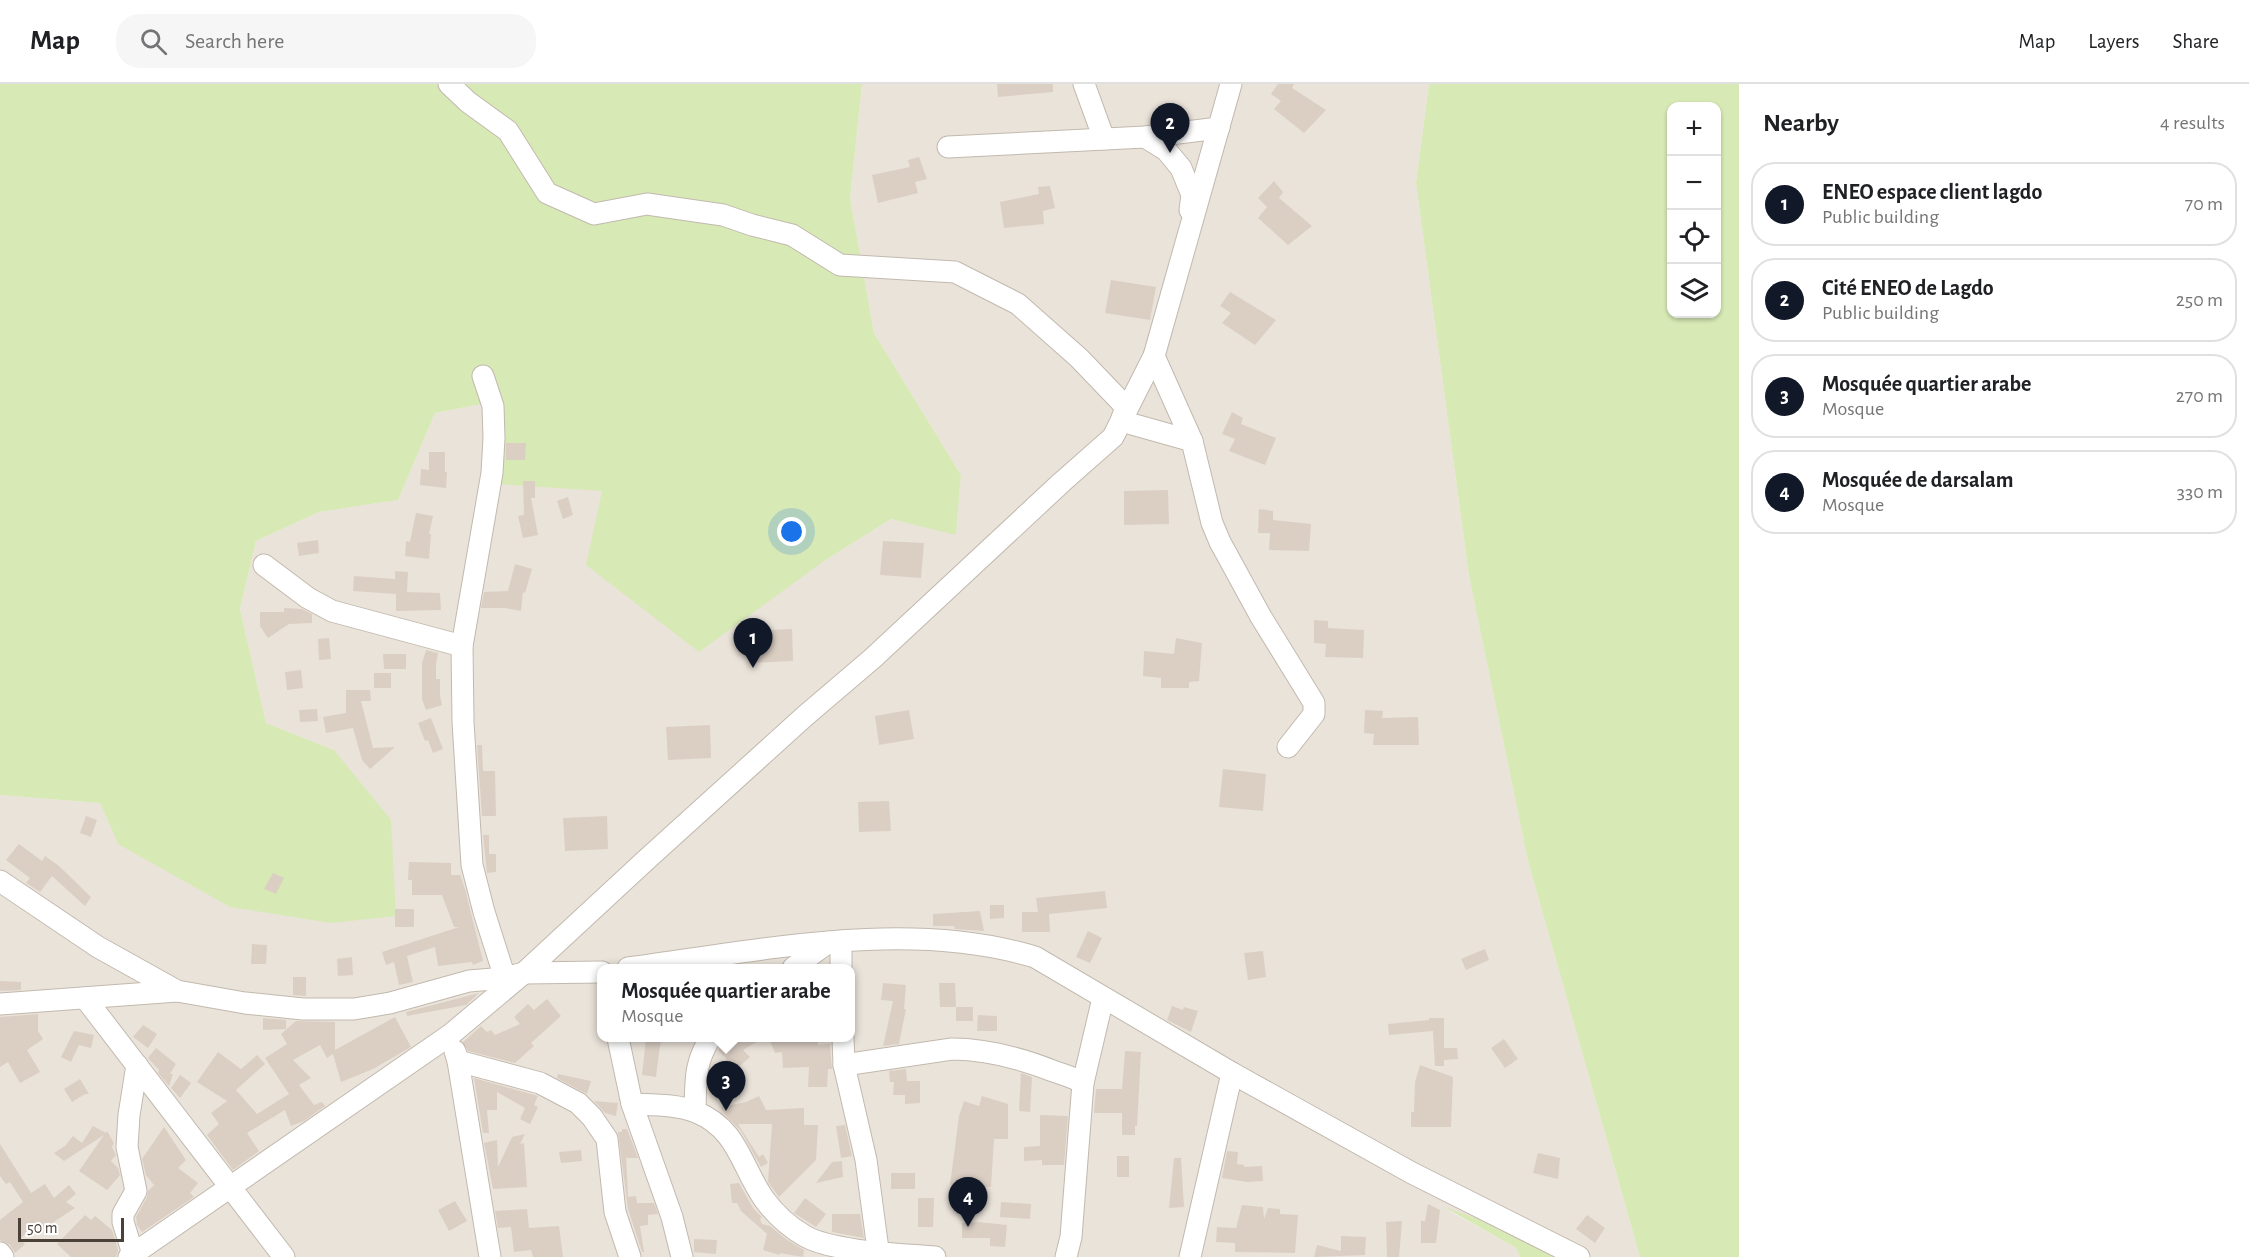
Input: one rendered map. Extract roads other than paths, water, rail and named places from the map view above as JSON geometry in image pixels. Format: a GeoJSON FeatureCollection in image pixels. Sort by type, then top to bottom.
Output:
{"type":"FeatureCollection","features":[{"type":"Feature","properties":{"kind":"street"},"geometry":{"type":"LineString","coordinates":[[449,84],[468,102],[508,131],[548,193],[594,214],[647,204],[723,215],[792,235],[840,265],[955,272],[1018,304],[1079,358],[1126,407],[1121,421]]}},
{"type":"Feature","properties":{"kind":"street"},"geometry":{"type":"LineString","coordinates":[[1084,84],[1104,139]]}},
{"type":"Feature","properties":{"kind":"street"},"geometry":{"type":"LineString","coordinates":[[136,1065],[127,1147],[136,1191],[123,1214],[131,1256],[450,1035],[805,716],[873,658],[1062,482],[1107,444],[1113,437],[1154,356],[1231,84]]}},
{"type":"Feature","properties":{"kind":"street"},"geometry":{"type":"LineString","coordinates":[[948,147],[1145,137],[1219,128]]}},
{"type":"Feature","properties":{"kind":"street"},"geometry":{"type":"LineString","coordinates":[[1145,137],[1166,150],[1181,168],[1192,195],[1185,248]]}},
{"type":"Feature","properties":{"kind":"street"},"geometry":{"type":"LineString","coordinates":[[1154,356],[1192,441],[1212,523],[1220,542],[1261,617],[1314,703],[1314,714],[1288,747]]}},
{"type":"Feature","properties":{"kind":"street"},"geometry":{"type":"LineString","coordinates":[[483,376],[495,419],[492,473],[462,646],[463,722],[472,865],[484,912],[514,976]]}},
{"type":"Feature","properties":{"kind":"street"},"geometry":{"type":"LineString","coordinates":[[1121,421],[1192,441]]}},
{"type":"Feature","properties":{"kind":"street"},"geometry":{"type":"LineString","coordinates":[[264,565],[308,598],[332,611],[462,646]]}},
{"type":"Feature","properties":{"kind":"street"},"geometry":{"type":"LineString","coordinates":[[0,881],[98,947],[177,991]]}},
{"type":"Feature","properties":{"kind":"street"},"geometry":{"type":"LineString","coordinates":[[665,964],[836,941],[929,939],[1009,949],[1035,957],[1233,1073],[1412,1173],[1578,1257]]}},
{"type":"Feature","properties":{"kind":"street"},"geometry":{"type":"LineString","coordinates":[[801,964],[836,941]]}},
{"type":"Feature","properties":{"kind":"street"},"geometry":{"type":"LineString","coordinates":[[836,941],[841,964]]}},
{"type":"Feature","properties":{"kind":"street"},"geometry":{"type":"LineString","coordinates":[[0,1004],[177,991],[245,1003],[303,1009],[354,1009],[390,1003],[469,981],[514,976],[597,972]]}},
{"type":"Feature","properties":{"kind":"street"},"geometry":{"type":"LineString","coordinates":[[85,998],[284,1257]]}},
{"type":"Feature","properties":{"kind":"street"},"geometry":{"type":"LineString","coordinates":[[1066,1257],[1071,1237],[1083,1083],[1103,998]]}},
{"type":"Feature","properties":{"kind":"street"},"geometry":{"type":"LineString","coordinates":[[450,1035],[459,1061],[490,1257]]}},
{"type":"Feature","properties":{"kind":"street"},"geometry":{"type":"LineString","coordinates":[[619,1042],[632,1104],[672,1217],[682,1257]]}},
{"type":"Feature","properties":{"kind":"street"},"geometry":{"type":"LineString","coordinates":[[695,1111],[696,1069],[700,1054],[708,1042]]}},
{"type":"Feature","properties":{"kind":"street"},"geometry":{"type":"LineString","coordinates":[[843,1042],[844,1065],[866,1160],[879,1254]]}},
{"type":"Feature","properties":{"kind":"street"},"geometry":{"type":"LineString","coordinates":[[844,1065],[952,1049],[985,1050],[1034,1063],[1072,1076],[1083,1083]]}},
{"type":"Feature","properties":{"kind":"street"},"geometry":{"type":"LineString","coordinates":[[459,1061],[540,1083],[578,1103],[592,1117],[606,1139],[615,1212],[630,1257]]}},
{"type":"Feature","properties":{"kind":"street"},"geometry":{"type":"LineString","coordinates":[[1190,1257],[1233,1073]]}},
{"type":"Feature","properties":{"kind":"street"},"geometry":{"type":"LineString","coordinates":[[632,1104],[677,1107],[695,1111],[728,1133],[764,1198],[790,1227],[806,1237],[824,1244],[879,1254],[935,1257]]}},
{"type":"Feature","properties":{"kind":"street"},"geometry":{"type":"LineString","coordinates":[[0,1253],[3,1257]]}},
{"type":"Feature","properties":{"kind":"place","name":"Cité ENEO de Lagdo"},"geometry":{"type":"Point","coordinates":[1170,153]}},
{"type":"Feature","properties":{"kind":"place","name":"ENEO espace client lagdo"},"geometry":{"type":"Point","coordinates":[753,668]}},
{"type":"Feature","properties":{"kind":"place","name":"Mosquée quartier arabe"},"geometry":{"type":"Point","coordinates":[726,1111]}},
{"type":"Feature","properties":{"kind":"place","name":"Mosquée de darsalam"},"geometry":{"type":"Point","coordinates":[968,1227]}}]}
